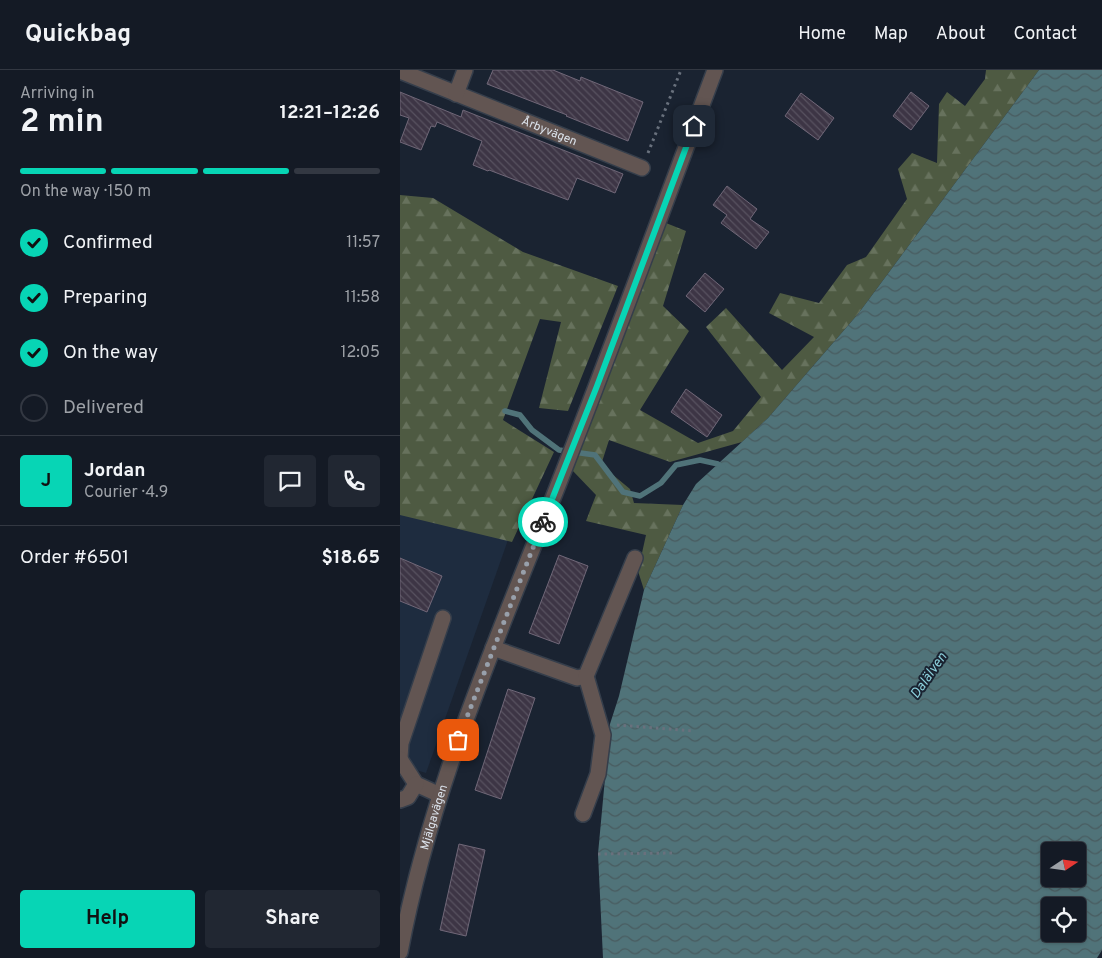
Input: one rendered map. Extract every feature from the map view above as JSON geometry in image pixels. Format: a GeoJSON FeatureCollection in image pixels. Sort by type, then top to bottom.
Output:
{"type":"FeatureCollection","features":[{"type":"Feature","properties":{"kind":"street"},"geometry":{"type":"LineString","coordinates":[[456,94],[466,70]]}},
{"type":"Feature","properties":{"kind":"street","name":"Mjälgavägen"},"geometry":{"type":"LineString","coordinates":[[400,952],[408,911],[440,795],[464,722],[597,386],[715,70]]}},
{"type":"Feature","properties":{"kind":"street","name":"Årbyvägen"},"geometry":{"type":"LineString","coordinates":[[400,71],[642,168]]}},
{"type":"Feature","properties":{"kind":"street"},"geometry":{"type":"LineString","coordinates":[[583,814],[598,774],[603,735],[586,676],[635,558]]}},
{"type":"Feature","properties":{"kind":"street"},"geometry":{"type":"LineString","coordinates":[[440,795],[416,784],[400,759],[401,743],[443,618]]}},
{"type":"Feature","properties":{"kind":"street"},"geometry":{"type":"LineString","coordinates":[[493,648],[577,678],[586,676]]}},
{"type":"Feature","properties":{"kind":"street"},"geometry":{"type":"LineString","coordinates":[[400,800],[408,797],[416,784]]}},
{"type":"Feature","properties":{"kind":"path"},"geometry":{"type":"LineString","coordinates":[[642,168],[681,70]]}},
{"type":"Feature","properties":{"kind":"path"},"geometry":{"type":"LineString","coordinates":[[610,724],[694,730]]}},
{"type":"Feature","properties":{"kind":"path"},"geometry":{"type":"LineString","coordinates":[[598,854],[675,853]]}},
{"type":"Feature","properties":{"kind":"shaded area"},"geometry":{"type":"Polygon","coordinates":[[[400,493],[515,520],[426,773],[400,765],[400,493]]]}},
{"type":"Feature","properties":{"kind":"green space"},"geometry":{"type":"Polygon","coordinates":[[[986,70],[1039,70],[858,314],[768,418],[742,442],[670,462],[609,440],[601,465],[630,489],[634,503],[683,505],[644,590],[638,571],[646,535],[586,521],[596,495],[572,470],[666,223],[686,231],[663,306],[689,331],[640,410],[698,443],[733,431],[761,397],[706,327],[726,308],[782,370],[814,337],[769,313],[780,293],[819,303],[847,265],[866,257],[907,199],[898,169],[912,153],[937,163],[939,104],[947,92],[965,106],[985,79],[986,70]]]}},
{"type":"Feature","properties":{"kind":"green space"},"geometry":{"type":"Polygon","coordinates":[[[400,195],[433,198],[523,252],[618,286],[568,411],[539,408],[561,322],[540,319],[503,420],[554,452],[512,542],[400,515],[400,195]]]}},
{"type":"Feature","properties":{"kind":"water","name":"Dalälven"},"geometry":{"type":"Polygon","coordinates":[[[1039,70],[1102,70],[1102,950],[1097,958],[603,958],[598,854],[610,724],[619,696],[644,590],[683,505],[696,484],[768,418],[858,314],[1039,70]]]}},
{"type":"Feature","properties":{"kind":"building"},"geometry":{"type":"Polygon","coordinates":[[[493,70],[553,70],[580,81],[581,77],[643,102],[628,141],[487,84],[493,70]]]}},
{"type":"Feature","properties":{"kind":"building"},"geometry":{"type":"Polygon","coordinates":[[[400,92],[461,117],[463,110],[623,174],[615,193],[577,178],[568,200],[473,165],[482,141],[437,122],[435,127],[431,126],[421,150],[400,142],[409,118],[400,115],[400,92]]]}},
{"type":"Feature","properties":{"kind":"building"},"geometry":{"type":"Polygon","coordinates":[[[911,92],[929,106],[911,130],[893,116],[911,92]]]}},
{"type":"Feature","properties":{"kind":"building"},"geometry":{"type":"Polygon","coordinates":[[[801,93],[834,118],[818,140],[785,116],[801,93]]]}},
{"type":"Feature","properties":{"kind":"building"},"geometry":{"type":"Polygon","coordinates":[[[727,186],[757,209],[750,219],[769,232],[756,249],[721,223],[727,215],[713,205],[727,186]]]}},
{"type":"Feature","properties":{"kind":"building"},"geometry":{"type":"Polygon","coordinates":[[[705,273],[724,289],[705,312],[686,296],[705,273]]]}},
{"type":"Feature","properties":{"kind":"building"},"geometry":{"type":"Polygon","coordinates":[[[686,389],[722,415],[707,437],[671,412],[686,389]]]}},
{"type":"Feature","properties":{"kind":"building"},"geometry":{"type":"Polygon","coordinates":[[[559,555],[588,566],[559,644],[529,633],[559,555]]]}},
{"type":"Feature","properties":{"kind":"building"},"geometry":{"type":"Polygon","coordinates":[[[400,558],[442,576],[427,612],[400,601],[400,558]]]}},
{"type":"Feature","properties":{"kind":"building"},"geometry":{"type":"Polygon","coordinates":[[[508,689],[535,698],[501,799],[475,790],[508,689]]]}},
{"type":"Feature","properties":{"kind":"building"},"geometry":{"type":"Polygon","coordinates":[[[459,844],[485,850],[466,936],[440,930],[459,844]]]}},
{"type":"Feature","properties":{"kind":"waterway"},"geometry":{"type":"LineString","coordinates":[[505,411],[520,415],[532,430],[559,450],[595,455],[623,492],[640,496],[661,483],[676,465],[700,460],[723,467]]}},
{"type":"Feature","properties":{"kind":"way so far"},"geometry":{"type":"LineString","coordinates":[[458,740],[543,522]]}},
{"type":"Feature","properties":{"kind":"route"},"geometry":{"type":"LineString","coordinates":[[543,522],[597,386],[694,126]]}}]}
